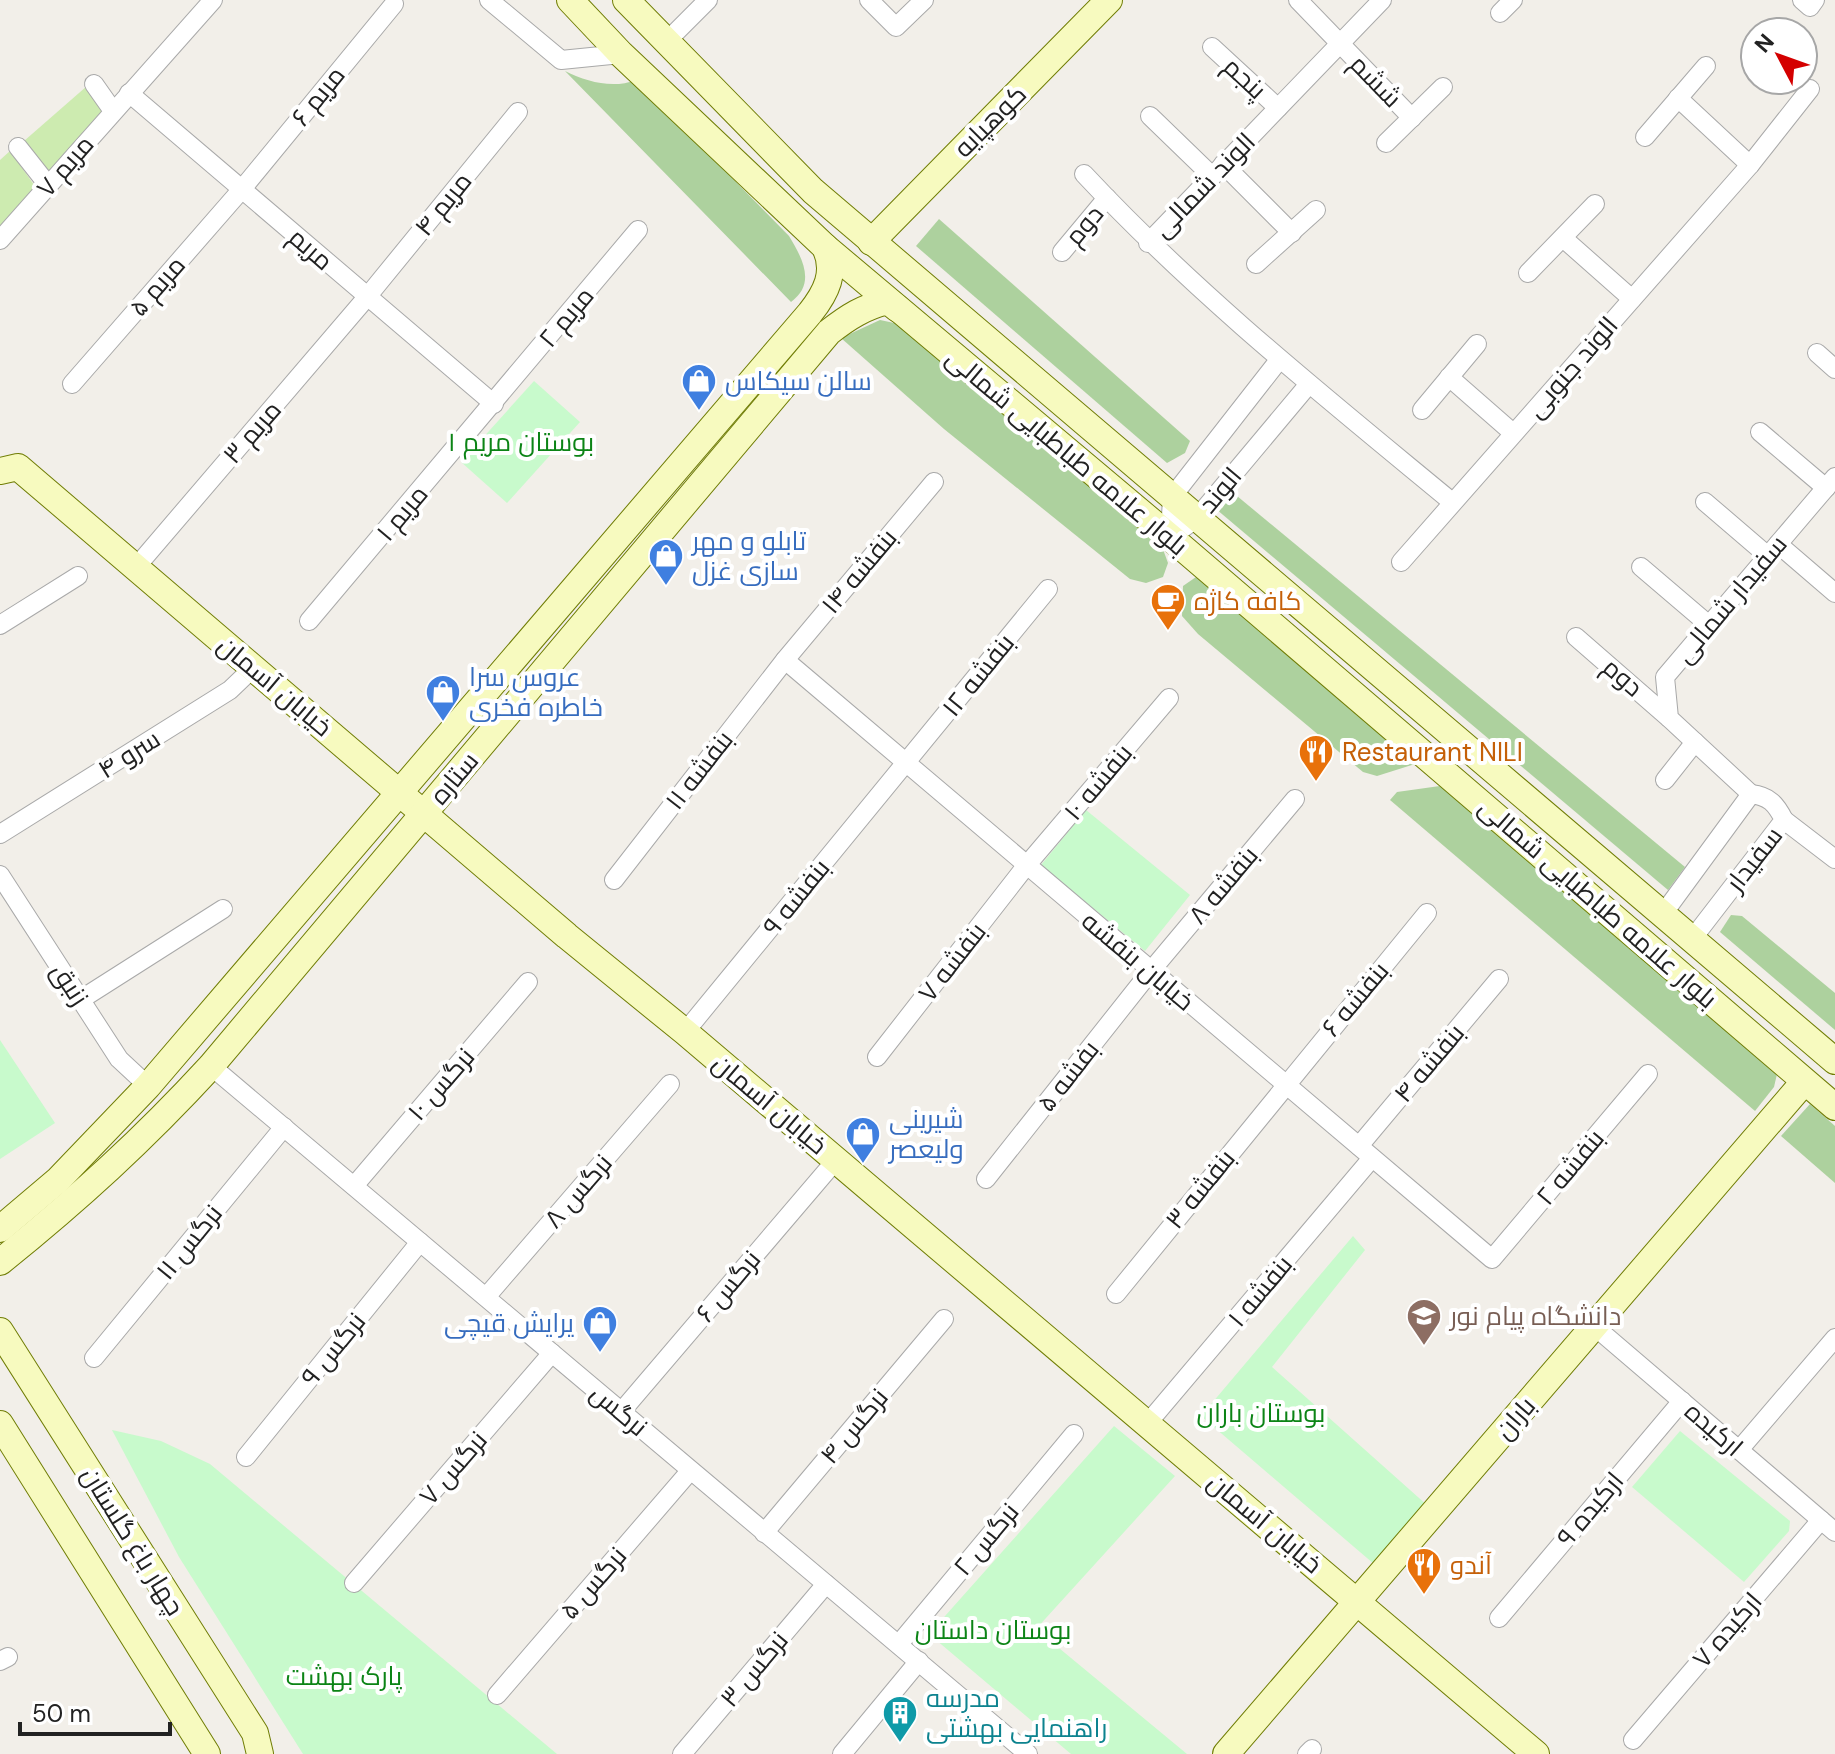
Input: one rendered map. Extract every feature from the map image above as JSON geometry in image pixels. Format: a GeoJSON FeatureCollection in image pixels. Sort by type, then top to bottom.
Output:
{"type":"FeatureCollection","features":[{"type":"Feature","properties":{"kind":"street","name":"مریم ۷"},"geometry":{"type":"LineString","coordinates":[[0,240],[213,0]]}},
{"type":"Feature","properties":{"kind":"street"},"geometry":{"type":"LineString","coordinates":[[489,0],[561,60],[621,54]]}},
{"type":"Feature","properties":{"kind":"street","name":"بلوار علامه طباطبایی شمالی"},"geometry":{"type":"LineString","coordinates":[[570,0],[621,54],[825,247],[1170,537],[1835,1107]]}},
{"type":"Feature","properties":{"kind":"street"},"geometry":{"type":"LineString","coordinates":[[665,43],[708,0]]}},
{"type":"Feature","properties":{"kind":"street"},"geometry":{"type":"LineString","coordinates":[[869,0],[896,27],[924,0]]}},
{"type":"Feature","properties":{"kind":"street","name":"کوهپایه"},"geometry":{"type":"LineString","coordinates":[[871,242],[1109,0]]}},
{"type":"Feature","properties":{"kind":"street","name":"ششم"},"geometry":{"type":"LineString","coordinates":[[1298,0],[1412,118]]}},
{"type":"Feature","properties":{"kind":"street","name":"الوند شمالی"},"geometry":{"type":"LineString","coordinates":[[1309,384],[1148,243],[1382,0]]}},
{"type":"Feature","properties":{"kind":"street","name":"بلوار علامه طباطبایی شمالی"},"geometry":{"type":"LineString","coordinates":[[634,3],[665,43],[813,191],[1835,1061]]}},
{"type":"Feature","properties":{"kind":"street","name":"مریم ۶"},"geometry":{"type":"LineString","coordinates":[[242,189],[394,4]]}},
{"type":"Feature","properties":{"kind":"street","name":"پنجم"},"geometry":{"type":"LineString","coordinates":[[1212,47],[1278,108]]}},
{"type":"Feature","properties":{"kind":"street"},"geometry":{"type":"LineString","coordinates":[[1645,137],[1706,66]]}},
{"type":"Feature","properties":{"kind":"street"},"geometry":{"type":"LineString","coordinates":[[94,84],[113,111]]}},
{"type":"Feature","properties":{"kind":"street"},"geometry":{"type":"LineString","coordinates":[[1386,143],[1443,87]]}},
{"type":"Feature","properties":{"kind":"street","name":"مریم"},"geometry":{"type":"LineString","coordinates":[[129,93],[494,404]]}},
{"type":"Feature","properties":{"kind":"street","name":"الوند جنوبی"},"geometry":{"type":"LineString","coordinates":[[1452,502],[1750,165],[1804,96]]}},
{"type":"Feature","properties":{"kind":"street"},"geometry":{"type":"LineString","coordinates":[[1678,98],[1750,165]]}},
{"type":"Feature","properties":{"kind":"street","name":"مریم ۴"},"geometry":{"type":"LineString","coordinates":[[367,297],[518,112]]}},
{"type":"Feature","properties":{"kind":"street"},"geometry":{"type":"LineString","coordinates":[[1150,116],[1292,233]]}},
{"type":"Feature","properties":{"kind":"street"},"geometry":{"type":"LineString","coordinates":[[18,147],[48,185]]}},
{"type":"Feature","properties":{"kind":"street","name":"دوم"},"geometry":{"type":"LineString","coordinates":[[1084,174],[1148,243]]}},
{"type":"Feature","properties":{"kind":"street","name":"مریم ۵"},"geometry":{"type":"LineString","coordinates":[[72,384],[242,189]]}},
{"type":"Feature","properties":{"kind":"street","name":"دوم"},"geometry":{"type":"LineString","coordinates":[[1062,252],[1107,198]]}},
{"type":"Feature","properties":{"kind":"street"},"geometry":{"type":"LineString","coordinates":[[1528,273],[1595,204]]}},
{"type":"Feature","properties":{"kind":"street"},"geometry":{"type":"LineString","coordinates":[[1256,264],[1316,210]]}},
{"type":"Feature","properties":{"kind":"street","name":"مریم ۲"},"geometry":{"type":"LineString","coordinates":[[494,404],[638,230]]}},
{"type":"Feature","properties":{"kind":"street"},"geometry":{"type":"LineString","coordinates":[[1563,238],[1632,299]]}},
{"type":"Feature","properties":{"kind":"street","name":"ستاره"},"geometry":{"type":"LineString","coordinates":[[0,1229],[58,1180],[148,1086],[810,313],[828,283],[832,262],[825,247]]}},
{"type":"Feature","properties":{"kind":"street","name":"مریم ۳"},"geometry":{"type":"LineString","coordinates":[[137,566],[367,297]]}},
{"type":"Feature","properties":{"kind":"street","name":"ستاره"},"geometry":{"type":"LineString","coordinates":[[0,1262],[78,1200],[144,1139],[211,1066],[829,332],[861,309],[874,304],[888,301],[899,310]]}},
{"type":"Feature","properties":{"kind":"street"},"geometry":{"type":"LineString","coordinates":[[810,313],[822,312],[828,318],[829,332]]}},
{"type":"Feature","properties":{"kind":"street"},"geometry":{"type":"LineString","coordinates":[[1422,410],[1477,344]]}},
{"type":"Feature","properties":{"kind":"street"},"geometry":{"type":"LineString","coordinates":[[1817,353],[1835,369]]}},
{"type":"Feature","properties":{"kind":"street","name":"الوند"},"geometry":{"type":"LineString","coordinates":[[1170,537],[1172,497],[1279,360]]}},
{"type":"Feature","properties":{"kind":"street"},"geometry":{"type":"LineString","coordinates":[[1449,377],[1513,433]]}},
{"type":"Feature","properties":{"kind":"street"},"geometry":{"type":"LineString","coordinates":[[1309,384],[1452,502],[1401,562]]}},
{"type":"Feature","properties":{"kind":"street","name":"الوند"},"geometry":{"type":"LineString","coordinates":[[1170,537],[1196,519],[1309,384]]}},
{"type":"Feature","properties":{"kind":"street","name":"مریم ۱"},"geometry":{"type":"LineString","coordinates":[[309,621],[494,404]]}},
{"type":"Feature","properties":{"kind":"street"},"geometry":{"type":"LineString","coordinates":[[1760,432],[1830,483]]}},
{"type":"Feature","properties":{"kind":"street"},"geometry":{"type":"LineString","coordinates":[[0,456],[0,464]]}},
{"type":"Feature","properties":{"kind":"street","name":"خیابان آسمان"},"geometry":{"type":"LineString","coordinates":[[0,471],[18,467],[137,566],[567,936],[685,1032],[1536,1754]]}},
{"type":"Feature","properties":{"kind":"street","name":"بنفشه ۱۴"},"geometry":{"type":"LineString","coordinates":[[785,660],[934,482]]}},
{"type":"Feature","properties":{"kind":"street","name":"سفیدار شمالی"},"geometry":{"type":"LineString","coordinates":[[1669,718],[1665,677],[1830,483]]}},
{"type":"Feature","properties":{"kind":"street"},"geometry":{"type":"LineString","coordinates":[[1705,502],[1835,593]]}},
{"type":"Feature","properties":{"kind":"street"},"geometry":{"type":"LineString","coordinates":[[1641,567],[1709,625]]}},
{"type":"Feature","properties":{"kind":"street"},"geometry":{"type":"LineString","coordinates":[[0,625],[78,576]]}},
{"type":"Feature","properties":{"kind":"street","name":"بنفشه ۱۲"},"geometry":{"type":"LineString","coordinates":[[907,761],[1048,589]]}},
{"type":"Feature","properties":{"kind":"street","name":"دوم"},"geometry":{"type":"LineString","coordinates":[[1576,637],[1669,718]]}},
{"type":"Feature","properties":{"kind":"street","name":"خیابان بنفشه"},"geometry":{"type":"LineString","coordinates":[[785,660],[1492,1259]]}},
{"type":"Feature","properties":{"kind":"street","name":"بنفشه ۱۱"},"geometry":{"type":"LineString","coordinates":[[614,880],[785,660]]}},
{"type":"Feature","properties":{"kind":"street","name":"سرو ۴"},"geometry":{"type":"LineString","coordinates":[[0,834],[230,690],[253,668]]}},
{"type":"Feature","properties":{"kind":"street","name":"بنفشه ۱۰"},"geometry":{"type":"LineString","coordinates":[[1026,866],[1169,698]]}},
{"type":"Feature","properties":{"kind":"street"},"geometry":{"type":"LineString","coordinates":[[1669,718],[1751,794]]}},
{"type":"Feature","properties":{"kind":"street"},"geometry":{"type":"LineString","coordinates":[[1665,780],[1695,742]]}},
{"type":"Feature","properties":{"kind":"street","name":"بنفشه ۹"},"geometry":{"type":"LineString","coordinates":[[685,1032],[907,761]]}},
{"type":"Feature","properties":{"kind":"street","name":"سفیدار"},"geometry":{"type":"LineString","coordinates":[[1663,914],[1751,794],[1763,795],[1776,805],[1784,820],[1693,938]]}},
{"type":"Feature","properties":{"kind":"street","name":"بنفشه ۸"},"geometry":{"type":"LineString","coordinates":[[1150,972],[1295,799]]}},
{"type":"Feature","properties":{"kind":"street"},"geometry":{"type":"LineString","coordinates":[[1784,820],[1835,859]]}},
{"type":"Feature","properties":{"kind":"street","name":"بنفشه ۷"},"geometry":{"type":"LineString","coordinates":[[877,1057],[1026,866]]}},
{"type":"Feature","properties":{"kind":"street","name":"زنبق"},"geometry":{"type":"LineString","coordinates":[[0,875],[119,1059],[148,1086]]}},
{"type":"Feature","properties":{"kind":"street"},"geometry":{"type":"LineString","coordinates":[[80,1000],[223,909]]}},
{"type":"Feature","properties":{"kind":"street","name":"بنفشه ۶"},"geometry":{"type":"LineString","coordinates":[[1284,1084],[1427,913]]}},
{"type":"Feature","properties":{"kind":"street","name":"بفشه ۵"},"geometry":{"type":"LineString","coordinates":[[986,1179],[1150,972]]}},
{"type":"Feature","properties":{"kind":"street","name":"بنفشه ۴"},"geometry":{"type":"LineString","coordinates":[[1365,1152],[1499,979]]}},
{"type":"Feature","properties":{"kind":"street","name":"نرگس ۱۰"},"geometry":{"type":"LineString","coordinates":[[354,1186],[528,982]]}},
{"type":"Feature","properties":{"kind":"street","name":"نرگس"},"geometry":{"type":"LineString","coordinates":[[211,1066],[1028,1754]]}},
{"type":"Feature","properties":{"kind":"street","name":"بنفشه ۲"},"geometry":{"type":"LineString","coordinates":[[1492,1259],[1648,1074]]}},
{"type":"Feature","properties":{"kind":"street","name":"باران"},"geometry":{"type":"LineString","coordinates":[[1226,1754],[1804,1082]]}},
{"type":"Feature","properties":{"kind":"street","name":"نرگس ۸"},"geometry":{"type":"LineString","coordinates":[[486,1297],[670,1084]]}},
{"type":"Feature","properties":{"kind":"street","name":"بنفشه ۳"},"geometry":{"type":"LineString","coordinates":[[1116,1294],[1284,1084]]}},
{"type":"Feature","properties":{"kind":"street","name":"نرگس ۱۱"},"geometry":{"type":"LineString","coordinates":[[94,1358],[284,1127]]}},
{"type":"Feature","properties":{"kind":"street","name":"بنفشه ۱"},"geometry":{"type":"LineString","coordinates":[[1147,1424],[1365,1152]]}},
{"type":"Feature","properties":{"kind":"street","name":"نرگس ۶"},"geometry":{"type":"LineString","coordinates":[[621,1412],[836,1160]]}},
{"type":"Feature","properties":{"kind":"street","name":"نرگس ۹"},"geometry":{"type":"LineString","coordinates":[[246,1457],[420,1242]]}},
{"type":"Feature","properties":{"kind":"street","name":"نرگس ۴"},"geometry":{"type":"LineString","coordinates":[[764,1533],[944,1319]]}},
{"type":"Feature","properties":{"kind":"street","name":"ارکیده"},"geometry":{"type":"LineString","coordinates":[[1594,1326],[1828,1526]]}},
{"type":"Feature","properties":{"kind":"street","name":"چهار باغ گلستان"},"geometry":{"type":"LineString","coordinates":[[0,1331],[255,1733],[260,1754]]}},
{"type":"Feature","properties":{"kind":"street"},"geometry":{"type":"LineString","coordinates":[[1739,1450],[1835,1338]]}},
{"type":"Feature","properties":{"kind":"street","name":"نرگس ۷"},"geometry":{"type":"LineString","coordinates":[[354,1583],[552,1353]]}},
{"type":"Feature","properties":{"kind":"street","name":"ارکیده ۹"},"geometry":{"type":"LineString","coordinates":[[1499,1618],[1682,1401]]}},
{"type":"Feature","properties":{"kind":"street","name":"چهار باغ گلستان"},"geometry":{"type":"LineString","coordinates":[[0,1424],[207,1754]]}},
{"type":"Feature","properties":{"kind":"street","name":"نرگس ۲"},"geometry":{"type":"LineString","coordinates":[[899,1644],[1074,1434]]}},
{"type":"Feature","properties":{"kind":"street","name":"نرگس ۵"},"geometry":{"type":"LineString","coordinates":[[497,1695],[690,1471]]}},
{"type":"Feature","properties":{"kind":"street","name":"ارکیده ۷"},"geometry":{"type":"LineString","coordinates":[[1633,1740],[1828,1526]]}},
{"type":"Feature","properties":{"kind":"street","name":"نرگس ۳"},"geometry":{"type":"LineString","coordinates":[[682,1754],[826,1584]]}},
{"type":"Feature","properties":{"kind":"street"},"geometry":{"type":"LineString","coordinates":[[842,1754],[919,1661]]}},
{"type":"Feature","properties":{"kind":"green space"},"geometry":{"type":"Polygon","coordinates":[[[565,71],[600,83],[618,84],[636,80],[789,236],[805,271],[799,295],[791,302],[565,71]]]}},
{"type":"Feature","properties":{"kind":"green space"},"geometry":{"type":"Polygon","coordinates":[[[87,86],[104,113],[49,174],[24,141],[87,86]]]}},
{"type":"Feature","properties":{"kind":"green space"},"geometry":{"type":"Polygon","coordinates":[[[10,151],[37,189],[0,228],[0,160],[10,151]]]}},
{"type":"Feature","properties":{"kind":"green space"},"geometry":{"type":"Polygon","coordinates":[[[939,219],[1190,441],[1185,453],[1167,463],[916,246],[939,219]]]}},
{"type":"Feature","properties":{"kind":"green space"},"geometry":{"type":"Polygon","coordinates":[[[880,320],[899,324],[923,343],[1161,544],[1168,563],[1163,577],[1146,583],[1130,579],[944,429],[841,338],[880,320]]]}},
{"type":"Feature","properties":{"kind":"green space","name":"بوستان مریم ۱"},"geometry":{"type":"Polygon","coordinates":[[[534,381],[580,422],[507,503],[461,462],[534,381]]]}},
{"type":"Feature","properties":{"kind":"green space"},"geometry":{"type":"Polygon","coordinates":[[[1231,491],[1685,867],[1668,890],[1216,509],[1231,491]]]}},
{"type":"Feature","properties":{"kind":"green space"},"geometry":{"type":"Polygon","coordinates":[[[1196,577],[1208,583],[1415,764],[1377,776],[1363,772],[1198,634],[1182,616],[1183,586],[1196,577]]]}},
{"type":"Feature","properties":{"kind":"green space"},"geometry":{"type":"Polygon","coordinates":[[[1447,785],[1777,1074],[1774,1087],[1755,1111],[1390,800],[1397,792],[1447,785]]]}},
{"type":"Feature","properties":{"kind":"green space"},"geometry":{"type":"Polygon","coordinates":[[[1086,810],[1190,895],[1145,951],[1041,865],[1086,810]]]}},
{"type":"Feature","properties":{"kind":"green space"},"geometry":{"type":"Polygon","coordinates":[[[1731,915],[1742,916],[1835,993],[1835,1030],[1720,932],[1731,915]]]}},
{"type":"Feature","properties":{"kind":"green space"},"geometry":{"type":"Polygon","coordinates":[[[0,1040],[55,1123],[0,1159],[0,1040]]]}},
{"type":"Feature","properties":{"kind":"green space"},"geometry":{"type":"Polygon","coordinates":[[[1810,1104],[1835,1126],[1835,1183],[1781,1136],[1810,1104]]]}},
{"type":"Feature","properties":{"kind":"green space","name":"بوستان باران"},"geometry":{"type":"Polygon","coordinates":[[[1353,1236],[1365,1250],[1272,1367],[1428,1506],[1374,1564],[1201,1416],[1353,1236]]]}},
{"type":"Feature","properties":{"kind":"green space","name":"بوستان داستان"},"geometry":{"type":"Polygon","coordinates":[[[1114,1426],[1175,1476],[1036,1629],[1187,1754],[1071,1754],[929,1634],[1114,1426]]]}},
{"type":"Feature","properties":{"kind":"green space","name":"پارک بهشت"},"geometry":{"type":"Polygon","coordinates":[[[112,1430],[161,1441],[210,1464],[557,1754],[303,1754],[179,1557],[112,1430]]]}},
{"type":"Feature","properties":{"kind":"green space"},"geometry":{"type":"Polygon","coordinates":[[[1680,1431],[1790,1521],[1789,1531],[1744,1582],[1632,1487],[1680,1431]]]}},
{"type":"Feature","properties":{"kind":"place","name":"سالن سیکاس"},"geometry":{"type":"Point","coordinates":[699,412]}},
{"type":"Feature","properties":{"kind":"place","name":"تابلو و مهر سازی غزل"},"geometry":{"type":"Point","coordinates":[666,587]}},
{"type":"Feature","properties":{"kind":"place","name":"کافه کاژه"},"geometry":{"type":"Point","coordinates":[1168,632]}},
{"type":"Feature","properties":{"kind":"place","name":"عروس سرا خاطره فخری"},"geometry":{"type":"Point","coordinates":[443,723]}},
{"type":"Feature","properties":{"kind":"place","name":"Restaurant NILI"},"geometry":{"type":"Point","coordinates":[1316,783]}},
{"type":"Feature","properties":{"kind":"place","name":"شیرینی ولیعصر"},"geometry":{"type":"Point","coordinates":[863,1165]}},
{"type":"Feature","properties":{"kind":"place","name":"دانشگاه پیام نور"},"geometry":{"type":"Point","coordinates":[1424,1347]}},
{"type":"Feature","properties":{"kind":"place","name":"یرایش قیچی"},"geometry":{"type":"Point","coordinates":[600,1354]}},
{"type":"Feature","properties":{"kind":"place","name":"آندو"},"geometry":{"type":"Point","coordinates":[1424,1596]}},
{"type":"Feature","properties":{"kind":"place","name":"مدرسه راهنمایی بهشتی"},"geometry":{"type":"Point","coordinates":[900,1744]}}]}
